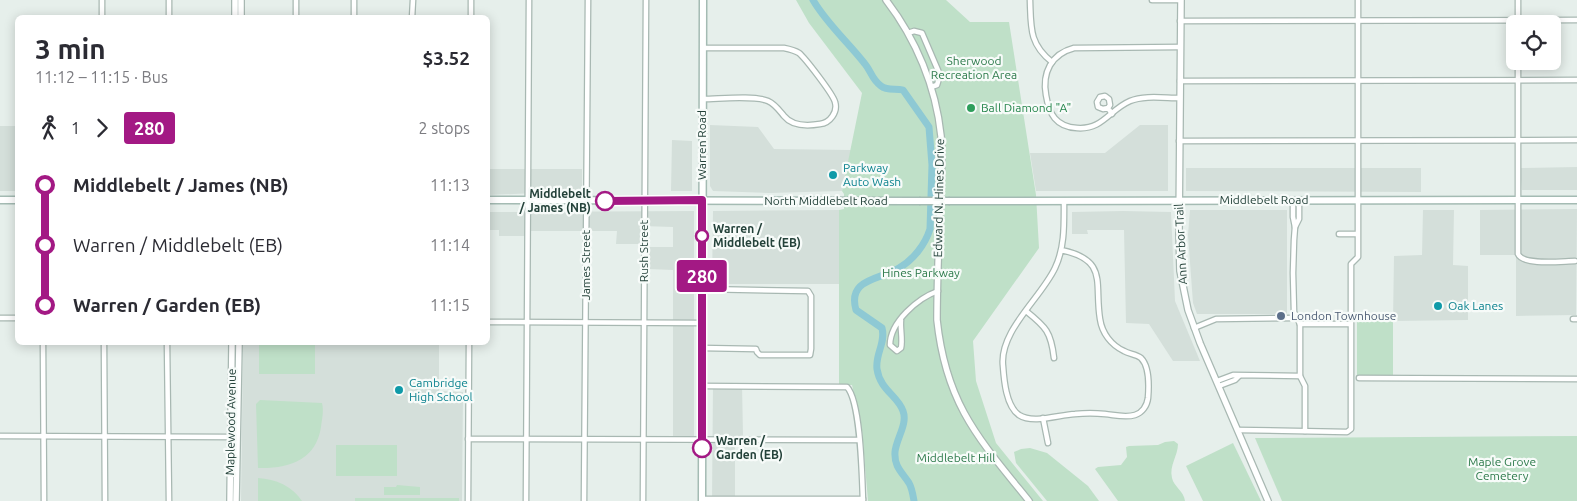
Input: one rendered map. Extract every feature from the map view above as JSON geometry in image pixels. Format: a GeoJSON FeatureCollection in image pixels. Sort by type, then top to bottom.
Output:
{"type":"FeatureCollection","features":[{"type":"Feature","properties":{"kind":"main road","name":"Warren Road"},"geometry":{"type":"LineString","coordinates":[[702,500],[703,0]]}},
{"type":"Feature","properties":{"kind":"main road"},"geometry":{"type":"LineString","coordinates":[[0,200],[15,200]]}},
{"type":"Feature","properties":{"kind":"main road"},"geometry":{"type":"LineString","coordinates":[[490,200],[702,200]]}},
{"type":"Feature","properties":{"kind":"main road","name":"North Middlebelt Road"},"geometry":{"type":"LineString","coordinates":[[702,200],[950,201]]}},
{"type":"Feature","properties":{"kind":"main road","name":"Middlebelt Road"},"geometry":{"type":"LineString","coordinates":[[950,201],[1577,200]]}},
{"type":"Feature","properties":{"kind":"street"},"geometry":{"type":"LineString","coordinates":[[102,0],[102,15]]}},
{"type":"Feature","properties":{"kind":"street"},"geometry":{"type":"LineString","coordinates":[[169,0],[169,15]]}},
{"type":"Feature","properties":{"kind":"street"},"geometry":{"type":"LineString","coordinates":[[235,0],[235,15]]}},
{"type":"Feature","properties":{"kind":"street"},"geometry":{"type":"LineString","coordinates":[[240,0],[241,15]]}},
{"type":"Feature","properties":{"kind":"street"},"geometry":{"type":"LineString","coordinates":[[296,0],[296,15]]}},
{"type":"Feature","properties":{"kind":"street"},"geometry":{"type":"LineString","coordinates":[[354,0],[354,15]]}},
{"type":"Feature","properties":{"kind":"street"},"geometry":{"type":"LineString","coordinates":[[412,15],[413,0]]}},
{"type":"Feature","properties":{"kind":"street"},"geometry":{"type":"LineString","coordinates":[[471,0],[471,15]]}},
{"type":"Feature","properties":{"kind":"street"},"geometry":{"type":"LineString","coordinates":[[526,501],[529,0]]}},
{"type":"Feature","properties":{"kind":"street","name":"James Street"},"geometry":{"type":"LineString","coordinates":[[584,501],[588,0]]}},
{"type":"Feature","properties":{"kind":"street","name":"Rush Street"},"geometry":{"type":"LineString","coordinates":[[643,501],[646,0]]}},
{"type":"Feature","properties":{"kind":"street","name":"Edward N. Hines Drive"},"geometry":{"type":"LineString","coordinates":[[886,0],[908,33],[919,55],[931,87],[938,115],[941,147],[937,320],[944,365],[952,390],[979,440],[1029,501]]}},
{"type":"Feature","properties":{"kind":"street"},"geometry":{"type":"LineString","coordinates":[[1030,0],[1030,27],[1033,38],[1038,49],[1052,62]]}},
{"type":"Feature","properties":{"kind":"street"},"geometry":{"type":"LineString","coordinates":[[1152,0],[1181,0]]}},
{"type":"Feature","properties":{"kind":"street","name":"Ann Arbor Trail"},"geometry":{"type":"LineString","coordinates":[[1181,0],[1178,201],[1181,278],[1194,328],[1268,501]]}},
{"type":"Feature","properties":{"kind":"street"},"geometry":{"type":"LineString","coordinates":[[1238,430],[1346,432],[1350,430],[1351,264],[1358,257],[1358,0]]}},
{"type":"Feature","properties":{"kind":"street"},"geometry":{"type":"LineString","coordinates":[[1518,0],[1518,15]]}},
{"type":"Feature","properties":{"kind":"street"},"geometry":{"type":"LineString","coordinates":[[1561,21],[1577,20]]}},
{"type":"Feature","properties":{"kind":"street"},"geometry":{"type":"LineString","coordinates":[[1180,21],[1506,22]]}},
{"type":"Feature","properties":{"kind":"street"},"geometry":{"type":"LineString","coordinates":[[908,33],[914,31],[922,34],[940,75],[937,85],[931,87]]}},
{"type":"Feature","properties":{"kind":"street"},"geometry":{"type":"LineString","coordinates":[[1180,47],[1078,47],[1063,52],[1052,62],[1047,71],[1044,84],[1048,109],[1054,119],[1069,128],[1096,126],[1125,104],[1136,99],[1180,98]]}},
{"type":"Feature","properties":{"kind":"street"},"geometry":{"type":"LineString","coordinates":[[703,48],[791,49],[803,57],[834,99],[836,106],[832,118],[822,124],[803,124],[792,122],[774,104],[765,100],[703,99]]}},
{"type":"Feature","properties":{"kind":"street"},"geometry":{"type":"LineString","coordinates":[[1518,70],[1517,248],[1520,258],[1531,262],[1575,261]]}},
{"type":"Feature","properties":{"kind":"street"},"geometry":{"type":"LineString","coordinates":[[1180,81],[1577,80]]}},
{"type":"Feature","properties":{"kind":"street"},"geometry":{"type":"LineString","coordinates":[[1108,108],[1112,114]]}},
{"type":"Feature","properties":{"kind":"street"},"geometry":{"type":"LineString","coordinates":[[1179,141],[1577,140]]}},
{"type":"Feature","properties":{"kind":"street"},"geometry":{"type":"LineString","coordinates":[[1296,200],[1293,217],[1295,227],[1294,309],[1300,324],[1300,376],[1305,386],[1305,431]]}},
{"type":"Feature","properties":{"kind":"street"},"geometry":{"type":"LineString","coordinates":[[1061,250],[1081,256],[1089,261],[1099,281],[1100,316],[1107,337],[1114,345],[1138,356],[1144,362],[1148,371],[1148,397],[1143,410],[1132,416],[1081,413],[1028,418],[1014,410],[1010,401],[1003,371],[1002,356],[1006,342],[1052,273],[1061,250],[1064,233],[1064,201]]}},
{"type":"Feature","properties":{"kind":"street"},"geometry":{"type":"LineString","coordinates":[[1339,234],[1358,234]]}},
{"type":"Feature","properties":{"kind":"street"},"geometry":{"type":"LineString","coordinates":[[702,289],[808,292],[811,296],[812,349],[810,354],[760,355],[756,349],[702,348]]}},
{"type":"Feature","properties":{"kind":"street"},"geometry":{"type":"LineString","coordinates":[[901,320],[902,348],[897,351],[890,345],[890,337],[901,320],[925,296],[938,291]]}},
{"type":"Feature","properties":{"kind":"street"},"geometry":{"type":"LineString","coordinates":[[1026,311],[1049,332],[1054,358]]}},
{"type":"Feature","properties":{"kind":"street"},"geometry":{"type":"LineString","coordinates":[[0,318],[15,318]]}},
{"type":"Feature","properties":{"kind":"street"},"geometry":{"type":"LineString","coordinates":[[1194,328],[1216,319],[1296,318]]}},
{"type":"Feature","properties":{"kind":"street"},"geometry":{"type":"LineString","coordinates":[[490,322],[702,323]]}},
{"type":"Feature","properties":{"kind":"street"},"geometry":{"type":"LineString","coordinates":[[1300,324],[1350,324]]}},
{"type":"Feature","properties":{"kind":"street"},"geometry":{"type":"LineString","coordinates":[[43,345],[44,501]]}},
{"type":"Feature","properties":{"kind":"street"},"geometry":{"type":"LineString","coordinates":[[104,345],[105,501]]}},
{"type":"Feature","properties":{"kind":"street"},"geometry":{"type":"LineString","coordinates":[[168,345],[168,501]]}},
{"type":"Feature","properties":{"kind":"street","name":"Maplewood Avenue"},"geometry":{"type":"LineString","coordinates":[[232,345],[236,501]]}},
{"type":"Feature","properties":{"kind":"street","name":"Maplewood Avenue"},"geometry":{"type":"LineString","coordinates":[[234,410],[238,345]]}},
{"type":"Feature","properties":{"kind":"street"},"geometry":{"type":"LineString","coordinates":[[468,501],[469,345]]}},
{"type":"Feature","properties":{"kind":"street"},"geometry":{"type":"LineString","coordinates":[[1218,384],[1235,380],[1239,376],[1300,376]]}},
{"type":"Feature","properties":{"kind":"street"},"geometry":{"type":"LineString","coordinates":[[1359,378],[1577,379]]}},
{"type":"Feature","properties":{"kind":"street"},"geometry":{"type":"LineString","coordinates":[[702,386],[848,388],[857,419],[863,500],[702,500]]}},
{"type":"Feature","properties":{"kind":"street"},"geometry":{"type":"LineString","coordinates":[[1043,418],[1048,443]]}},
{"type":"Feature","properties":{"kind":"street"},"geometry":{"type":"LineString","coordinates":[[0,436],[234,437]]}},
{"type":"Feature","properties":{"kind":"street"},"geometry":{"type":"LineString","coordinates":[[468,439],[859,440]]}},
{"type":"Feature","properties":{"kind":"street","name":"Maplewood Avenue"},"geometry":{"type":"LineString","coordinates":[[230,501],[234,480]]}},
{"type":"Feature","properties":{"kind":"shaded area"},"geometry":{"type":"Polygon","coordinates":[[[710,125],[758,127],[774,149],[851,150],[842,191],[769,193],[713,191],[710,186],[710,125]]]}},
{"type":"Feature","properties":{"kind":"shaded area"},"geometry":{"type":"Polygon","coordinates":[[[1140,125],[1168,125],[1168,191],[1036,191],[1030,153],[1105,153],[1140,125]]]}},
{"type":"Feature","properties":{"kind":"shaded area"},"geometry":{"type":"Polygon","coordinates":[[[0,126],[15,126],[15,191],[0,191],[0,126]]]}},
{"type":"Feature","properties":{"kind":"shaded area"},"geometry":{"type":"Polygon","coordinates":[[[672,140],[692,141],[692,191],[671,191],[672,140]]]}},
{"type":"Feature","properties":{"kind":"shaded area"},"geometry":{"type":"Polygon","coordinates":[[[1577,167],[1577,190],[1522,190],[1520,168],[1577,167]]]}},
{"type":"Feature","properties":{"kind":"shaded area"},"geometry":{"type":"Polygon","coordinates":[[[1186,168],[1421,168],[1421,192],[1186,191],[1186,168]]]}},
{"type":"Feature","properties":{"kind":"shaded area"},"geometry":{"type":"Polygon","coordinates":[[[490,169],[582,169],[582,191],[490,195],[490,169]]]}},
{"type":"Feature","properties":{"kind":"shaded area"},"geometry":{"type":"Polygon","coordinates":[[[1577,209],[1576,315],[1516,316],[1516,255],[1480,255],[1480,210],[1577,209]]]}},
{"type":"Feature","properties":{"kind":"shaded area"},"geometry":{"type":"Polygon","coordinates":[[[839,210],[839,284],[712,284],[713,211],[839,210]]]}},
{"type":"Feature","properties":{"kind":"shaded area"},"geometry":{"type":"Polygon","coordinates":[[[1190,210],[1287,210],[1287,314],[1197,314],[1193,303],[1188,235],[1190,210]]]}},
{"type":"Feature","properties":{"kind":"shaded area"},"geometry":{"type":"Polygon","coordinates":[[[1423,210],[1454,210],[1453,265],[1468,266],[1468,320],[1393,321],[1394,256],[1422,255],[1423,210]]]}},
{"type":"Feature","properties":{"kind":"shaded area"},"geometry":{"type":"Polygon","coordinates":[[[694,211],[694,436],[673,436],[673,270],[648,269],[648,247],[673,247],[673,227],[642,226],[642,244],[616,244],[617,231],[531,231],[531,236],[499,236],[499,230],[490,230],[490,212],[694,211]]]}},
{"type":"Feature","properties":{"kind":"shaded area"},"geometry":{"type":"Polygon","coordinates":[[[1072,212],[1171,212],[1175,301],[1200,361],[1173,361],[1149,324],[1126,323],[1124,230],[1087,230],[1088,234],[1072,234],[1072,212]]]}},
{"type":"Feature","properties":{"kind":"shaded area"},"geometry":{"type":"Polygon","coordinates":[[[243,345],[439,345],[439,391],[463,392],[462,501],[241,501],[243,345]]]}},
{"type":"Feature","properties":{"kind":"shaded area"},"geometry":{"type":"Polygon","coordinates":[[[713,384],[742,384],[743,436],[735,436],[735,501],[712,501],[713,384]]]}},
{"type":"Feature","properties":{"kind":"green space","name":"Hines Parkway"},"geometry":{"type":"Polygon","coordinates":[[[796,0],[946,0],[970,22],[1009,22],[1036,195],[1039,248],[973,341],[976,381],[996,443],[1043,501],[868,501],[862,430],[852,385],[839,385],[839,210],[844,209],[844,194],[842,191],[862,93],[809,23],[796,0]]]}},
{"type":"Feature","properties":{"kind":"green space"},"geometry":{"type":"Polygon","coordinates":[[[1357,320],[1393,321],[1393,376],[1357,376],[1357,320]]]}},
{"type":"Feature","properties":{"kind":"green space"},"geometry":{"type":"Polygon","coordinates":[[[259,345],[315,345],[315,374],[259,374],[259,345]]]}},
{"type":"Feature","properties":{"kind":"green space"},"geometry":{"type":"Polygon","coordinates":[[[260,400],[322,403],[323,415],[318,438],[307,455],[280,467],[258,468],[256,404],[260,400]]]}},
{"type":"Feature","properties":{"kind":"green space","name":"Maple Grove Cemetery"},"geometry":{"type":"Polygon","coordinates":[[[1577,436],[1577,501],[1282,501],[1255,438],[1577,436]]]}},
{"type":"Feature","properties":{"kind":"green space"},"geometry":{"type":"Polygon","coordinates":[[[1174,441],[1178,444],[1171,473],[1185,501],[1118,501],[1095,469],[1098,467],[1121,465],[1127,457],[1126,447],[1158,445],[1174,441]]]}},
{"type":"Feature","properties":{"kind":"green space"},"geometry":{"type":"Polygon","coordinates":[[[1233,443],[1261,501],[1203,501],[1186,466],[1233,443]]]}},
{"type":"Feature","properties":{"kind":"green space"},"geometry":{"type":"Polygon","coordinates":[[[336,445],[397,445],[397,476],[336,476],[336,445]]]}},
{"type":"Feature","properties":{"kind":"green space"},"geometry":{"type":"Polygon","coordinates":[[[1030,448],[1047,453],[1088,486],[1099,501],[1047,501],[1016,463],[1014,452],[1030,448]]]}},
{"type":"Feature","properties":{"kind":"green space"},"geometry":{"type":"Polygon","coordinates":[[[258,478],[283,484],[302,501],[258,501],[258,478]]]}},
{"type":"Feature","properties":{"kind":"green space"},"geometry":{"type":"Polygon","coordinates":[[[397,485],[420,487],[420,495],[384,495],[384,487],[396,487],[397,485]]]}},
{"type":"Feature","properties":{"kind":"green space"},"geometry":{"type":"Polygon","coordinates":[[[355,498],[459,498],[459,501],[355,501],[355,498]]]}},
{"type":"Feature","properties":{"kind":"waterway"},"geometry":{"type":"LineString","coordinates":[[813,0],[865,64],[876,81],[886,88],[903,90],[929,127],[932,165],[930,229],[928,235],[922,246],[909,261],[899,268],[861,286],[856,292],[854,300],[856,310],[882,328],[883,339],[877,369],[885,388],[901,406],[903,411],[904,421],[895,457],[899,469],[910,485],[914,501]]}},
{"type":"Feature","properties":{"kind":"bus line","name":"280"},"geometry":{"type":"LineString","coordinates":[[605,201],[702,200],[702,448]]}},
{"type":"Feature","properties":{"kind":"place","name":"Ball Diamond \"A\""},"geometry":{"type":"Point","coordinates":[971,108]}},
{"type":"Feature","properties":{"kind":"place","name":"Parkway Auto Wash"},"geometry":{"type":"Point","coordinates":[833,175]}},
{"type":"Feature","properties":{"kind":"place","name":"Middlebelt / James (NB)"},"geometry":{"type":"Point","coordinates":[605,201]}},
{"type":"Feature","properties":{"kind":"place","name":"Warren / Middlebelt (EB)"},"geometry":{"type":"Point","coordinates":[702,236]}},
{"type":"Feature","properties":{"kind":"place","name":"Oak Lanes"},"geometry":{"type":"Point","coordinates":[1438,306]}},
{"type":"Feature","properties":{"kind":"place","name":"London Townhouse"},"geometry":{"type":"Point","coordinates":[1281,316]}},
{"type":"Feature","properties":{"kind":"place","name":"Cambridge High School"},"geometry":{"type":"Point","coordinates":[399,390]}},
{"type":"Feature","properties":{"kind":"place","name":"Warren / Garden (EB)"},"geometry":{"type":"Point","coordinates":[702,448]}},
{"type":"Feature","properties":{"kind":"park label","name":"Sherwood Recreation Area"},"geometry":{"type":"Point","coordinates":[974,68]}},
{"type":"Feature","properties":{"kind":"park label","name":"Middlebelt Hill"},"geometry":{"type":"Point","coordinates":[956,458]}}]}
